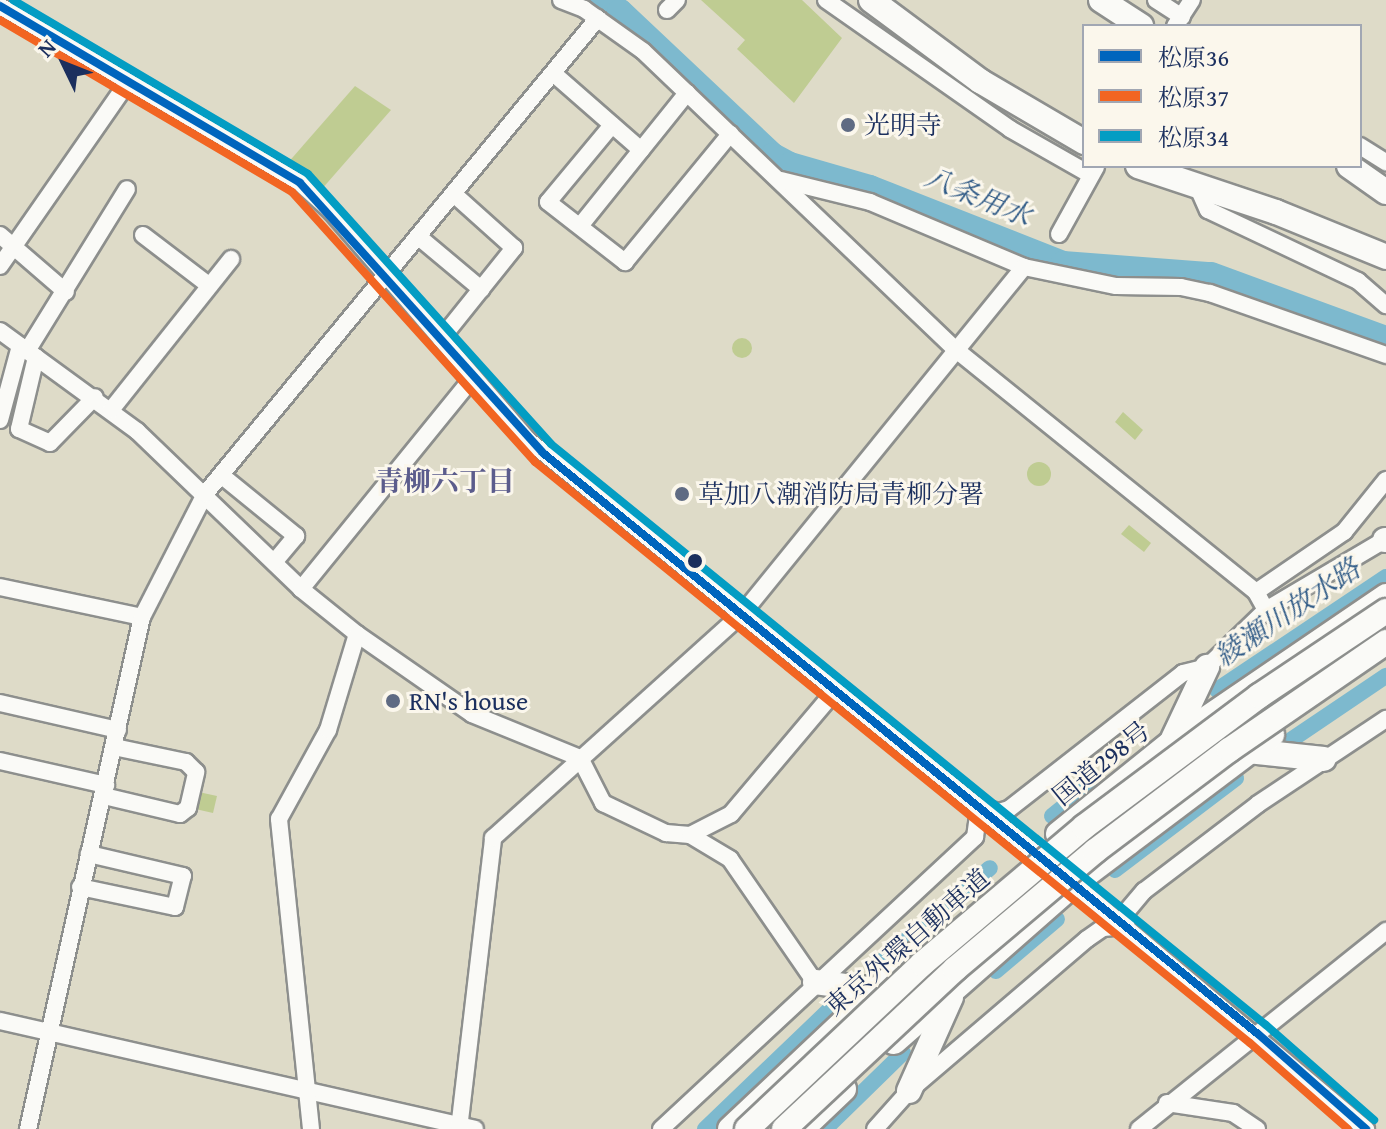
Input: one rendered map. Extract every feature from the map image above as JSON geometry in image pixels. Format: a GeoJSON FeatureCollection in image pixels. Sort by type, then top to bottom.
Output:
{"type":"FeatureCollection","features":[{"type":"Feature","properties":{"kind":"highway"},"geometry":{"type":"LineString","coordinates":[[871,0],[980,81],[1082,141]]}},
{"type":"Feature","properties":{"kind":"highway"},"geometry":{"type":"LineString","coordinates":[[1101,0],[1138,24]]}},
{"type":"Feature","properties":{"kind":"highway"},"geometry":{"type":"LineString","coordinates":[[1143,168],[1276,212],[1386,257]]}},
{"type":"Feature","properties":{"kind":"highway"},"geometry":{"type":"LineString","coordinates":[[1352,168],[1386,192]]}},
{"type":"Feature","properties":{"kind":"highway","name":"国道298号"},"geometry":{"type":"LineString","coordinates":[[730,1129],[876,990],[1035,853],[1172,742],[1386,596]]}},
{"type":"Feature","properties":{"kind":"highway","name":"東京外環自動車道"},"geometry":{"type":"LineString","coordinates":[[747,1129],[922,964],[1084,827],[1259,696],[1386,611]]}},
{"type":"Feature","properties":{"kind":"highway","name":"東京外環自動車道"},"geometry":{"type":"LineString","coordinates":[[784,1129],[955,969],[1095,851],[1229,750],[1386,642]]}},
{"type":"Feature","properties":{"kind":"highway"},"geometry":{"type":"LineString","coordinates":[[802,1129],[955,987],[1074,884],[1248,751],[1386,656]]}},
{"type":"Feature","properties":{"kind":"highway"},"geometry":{"type":"LineString","coordinates":[[1172,742],[1207,667]]}},
{"type":"Feature","properties":{"kind":"highway"},"geometry":{"type":"LineString","coordinates":[[1248,751],[1324,759]]}},
{"type":"Feature","properties":{"kind":"highway"},"geometry":{"type":"LineString","coordinates":[[815,982],[876,990]]}},
{"type":"Feature","properties":{"kind":"highway"},"geometry":{"type":"LineString","coordinates":[[909,1091],[955,987]]}},
{"type":"Feature","properties":{"kind":"street"},"geometry":{"type":"LineString","coordinates":[[561,0],[598,18],[687,93],[955,349],[1256,592],[1266,610]]}},
{"type":"Feature","properties":{"kind":"street"},"geometry":{"type":"LineString","coordinates":[[826,0],[1010,129],[1082,165]]}},
{"type":"Feature","properties":{"kind":"street"},"geometry":{"type":"LineString","coordinates":[[1156,0],[1178,21],[1192,0]]}},
{"type":"Feature","properties":{"kind":"street"},"geometry":{"type":"LineString","coordinates":[[0,6],[300,183],[554,463],[1258,1034],[1366,1129]]}},
{"type":"Feature","properties":{"kind":"street"},"geometry":{"type":"LineString","coordinates":[[28,1129],[142,617],[205,494],[420,238],[598,18]]}},
{"type":"Feature","properties":{"kind":"street"},"geometry":{"type":"LineString","coordinates":[[553,73],[641,150]]}},
{"type":"Feature","properties":{"kind":"street"},"geometry":{"type":"LineString","coordinates":[[0,266],[16,248],[128,82]]}},
{"type":"Feature","properties":{"kind":"street"},"geometry":{"type":"LineString","coordinates":[[580,226],[687,93]]}},
{"type":"Feature","properties":{"kind":"street"},"geometry":{"type":"LineString","coordinates":[[612,125],[548,202],[625,262],[730,134]]}},
{"type":"Feature","properties":{"kind":"street"},"geometry":{"type":"LineString","coordinates":[[1362,147],[1386,162]]}},
{"type":"Feature","properties":{"kind":"street"},"geometry":{"type":"LineString","coordinates":[[1059,234],[1094,171]]}},
{"type":"Feature","properties":{"kind":"street"},"geometry":{"type":"LineString","coordinates":[[779,180],[859,198],[1024,267],[1116,286],[1181,287],[1210,293],[1386,355]]}},
{"type":"Feature","properties":{"kind":"street"},"geometry":{"type":"LineString","coordinates":[[1198,188],[1208,210],[1358,281],[1386,305]]}},
{"type":"Feature","properties":{"kind":"street"},"geometry":{"type":"LineString","coordinates":[[0,420],[27,351],[127,189]]}},
{"type":"Feature","properties":{"kind":"street"},"geometry":{"type":"LineString","coordinates":[[441,339],[514,248],[455,195]]}},
{"type":"Feature","properties":{"kind":"street"},"geometry":{"type":"LineString","coordinates":[[0,235],[65,291]]}},
{"type":"Feature","properties":{"kind":"street"},"geometry":{"type":"LineString","coordinates":[[143,235],[207,284]]}},
{"type":"Feature","properties":{"kind":"street"},"geometry":{"type":"LineString","coordinates":[[420,238],[481,289]]}},
{"type":"Feature","properties":{"kind":"street"},"geometry":{"type":"LineString","coordinates":[[111,410],[207,284],[231,259]]}},
{"type":"Feature","properties":{"kind":"street"},"geometry":{"type":"LineString","coordinates":[[0,1021],[464,1128],[493,838],[742,614],[1024,267]]}},
{"type":"Feature","properties":{"kind":"street"},"geometry":{"type":"LineString","coordinates":[[0,331],[111,410],[205,494],[301,589],[357,634],[472,714],[580,758],[603,803],[666,833],[690,835],[730,859],[815,982]]}},
{"type":"Feature","properties":{"kind":"street"},"geometry":{"type":"LineString","coordinates":[[27,351],[19,429],[50,443],[95,397]]}},
{"type":"Feature","properties":{"kind":"street"},"geometry":{"type":"LineString","coordinates":[[301,589],[473,377]]}},
{"type":"Feature","properties":{"kind":"street"},"geometry":{"type":"LineString","coordinates":[[221,475],[296,536],[274,562]]}},
{"type":"Feature","properties":{"kind":"street"},"geometry":{"type":"LineString","coordinates":[[1256,592],[1344,532],[1386,480]]}},
{"type":"Feature","properties":{"kind":"street"},"geometry":{"type":"LineString","coordinates":[[979,807],[999,812],[1009,809],[1183,673],[1207,667],[1266,610],[1386,540]]}},
{"type":"Feature","properties":{"kind":"street"},"geometry":{"type":"LineString","coordinates":[[0,587],[142,617]]}},
{"type":"Feature","properties":{"kind":"street"},"geometry":{"type":"LineString","coordinates":[[311,1129],[279,819],[328,730],[357,634]]}},
{"type":"Feature","properties":{"kind":"street"},"geometry":{"type":"LineString","coordinates":[[690,835],[731,814],[835,691]]}},
{"type":"Feature","properties":{"kind":"street"},"geometry":{"type":"LineString","coordinates":[[0,703],[186,762],[196,772],[188,808],[180,814],[0,761]]}},
{"type":"Feature","properties":{"kind":"street"},"geometry":{"type":"LineString","coordinates":[[1126,926],[1127,911],[1144,891],[1324,759],[1386,719]]}},
{"type":"Feature","properties":{"kind":"street"},"geometry":{"type":"LineString","coordinates":[[661,1129],[815,982],[975,837],[981,820],[979,807]]}},
{"type":"Feature","properties":{"kind":"street"},"geometry":{"type":"LineString","coordinates":[[80,887],[175,907],[183,876],[89,854]]}},
{"type":"Feature","properties":{"kind":"street"},"geometry":{"type":"LineString","coordinates":[[875,1129],[909,1091],[1087,939],[1103,928],[1126,926]]}},
{"type":"Feature","properties":{"kind":"street"},"geometry":{"type":"LineString","coordinates":[[1139,1129],[1167,1103],[1386,931]]}},
{"type":"Feature","properties":{"kind":"street"},"geometry":{"type":"LineString","coordinates":[[1167,1103],[1233,1113],[1257,1129]]}},
{"type":"Feature","properties":{"kind":"green space"},"geometry":{"type":"Polygon","coordinates":[[[701,0],[802,0],[842,38],[794,103],[737,49],[745,40],[701,0]]]}},
{"type":"Feature","properties":{"kind":"green space"},"geometry":{"type":"Polygon","coordinates":[[[355,86],[391,110],[321,190],[286,165],[355,86]]]}},
{"type":"Feature","properties":{"kind":"green space"},"geometry":{"type":"Polygon","coordinates":[[[742,338],[749,341],[752,348],[749,355],[742,358],[735,355],[732,348],[735,341],[742,338]]]}},
{"type":"Feature","properties":{"kind":"green space"},"geometry":{"type":"Polygon","coordinates":[[[1123,412],[1143,430],[1135,440],[1115,422],[1123,412]]]}},
{"type":"Feature","properties":{"kind":"green space"},"geometry":{"type":"Polygon","coordinates":[[[1039,462],[1050,469],[1051,474],[1044,485],[1039,486],[1028,479],[1027,474],[1034,463],[1039,462]]]}},
{"type":"Feature","properties":{"kind":"green space"},"geometry":{"type":"Polygon","coordinates":[[[1129,525],[1151,543],[1144,552],[1121,534],[1129,525]]]}},
{"type":"Feature","properties":{"kind":"green space"},"geometry":{"type":"Polygon","coordinates":[[[194,791],[217,796],[213,813],[191,808],[194,791]]]}},
{"type":"Feature","properties":{"kind":"waterway","name":"八条用水"},"geometry":{"type":"LineString","coordinates":[[600,0],[620,12],[773,156],[790,165],[870,188],[1063,264],[1211,275],[1386,339]]}},
{"type":"Feature","properties":{"kind":"waterway","name":"綾瀬川放水路"},"geometry":{"type":"LineString","coordinates":[[1217,690],[1386,577]]}},
{"type":"Feature","properties":{"kind":"waterway","name":"綾瀬川放水路"},"geometry":{"type":"LineString","coordinates":[[1291,740],[1386,676]]}},
{"type":"Feature","properties":{"kind":"waterway","name":"綾瀬川放水路"},"geometry":{"type":"LineString","coordinates":[[1115,870],[1236,778]]}},
{"type":"Feature","properties":{"kind":"waterway","name":"綾瀬川放水路"},"geometry":{"type":"LineString","coordinates":[[1052,816],[1087,788]]}},
{"type":"Feature","properties":{"kind":"waterway","name":"綾瀬川放水路"},"geometry":{"type":"LineString","coordinates":[[885,958],[990,868]]}},
{"type":"Feature","properties":{"kind":"waterway","name":"綾瀬川放水路"},"geometry":{"type":"LineString","coordinates":[[996,971],[1057,919]]}},
{"type":"Feature","properties":{"kind":"waterway","name":"綾瀬川放水路"},"geometry":{"type":"LineString","coordinates":[[705,1129],[831,1008]]}},
{"type":"Feature","properties":{"kind":"waterway","name":"綾瀬川放水路"},"geometry":{"type":"LineString","coordinates":[[825,1129],[903,1053]]}},
{"type":"Feature","properties":{"kind":"transit line","name":"松原34"},"geometry":{"type":"LineString","coordinates":[[13,0],[308,174],[551,444],[1266,1025],[1374,1120]]}},
{"type":"Feature","properties":{"kind":"transit line","name":"松原36"},"geometry":{"type":"LineString","coordinates":[[0,6],[300,183],[543,453],[1258,1034],[1366,1129]]}},
{"type":"Feature","properties":{"kind":"transit line","name":"松原37"},"geometry":{"type":"LineString","coordinates":[[0,20],[292,192],[535,462],[1250,1043],[1348,1129]]}},
{"type":"Feature","properties":{"kind":"place","name":"光明寺"},"geometry":{"type":"Point","coordinates":[848,125]}},
{"type":"Feature","properties":{"kind":"place","name":"草加八潮消防局青柳分署"},"geometry":{"type":"Point","coordinates":[682,494]}},
{"type":"Feature","properties":{"kind":"place","name":"RN's house"},"geometry":{"type":"Point","coordinates":[393,701]}},
{"type":"Feature","properties":{"kind":"district","name":"青柳六丁目"},"geometry":{"type":"Point","coordinates":[445,481]}}]}
